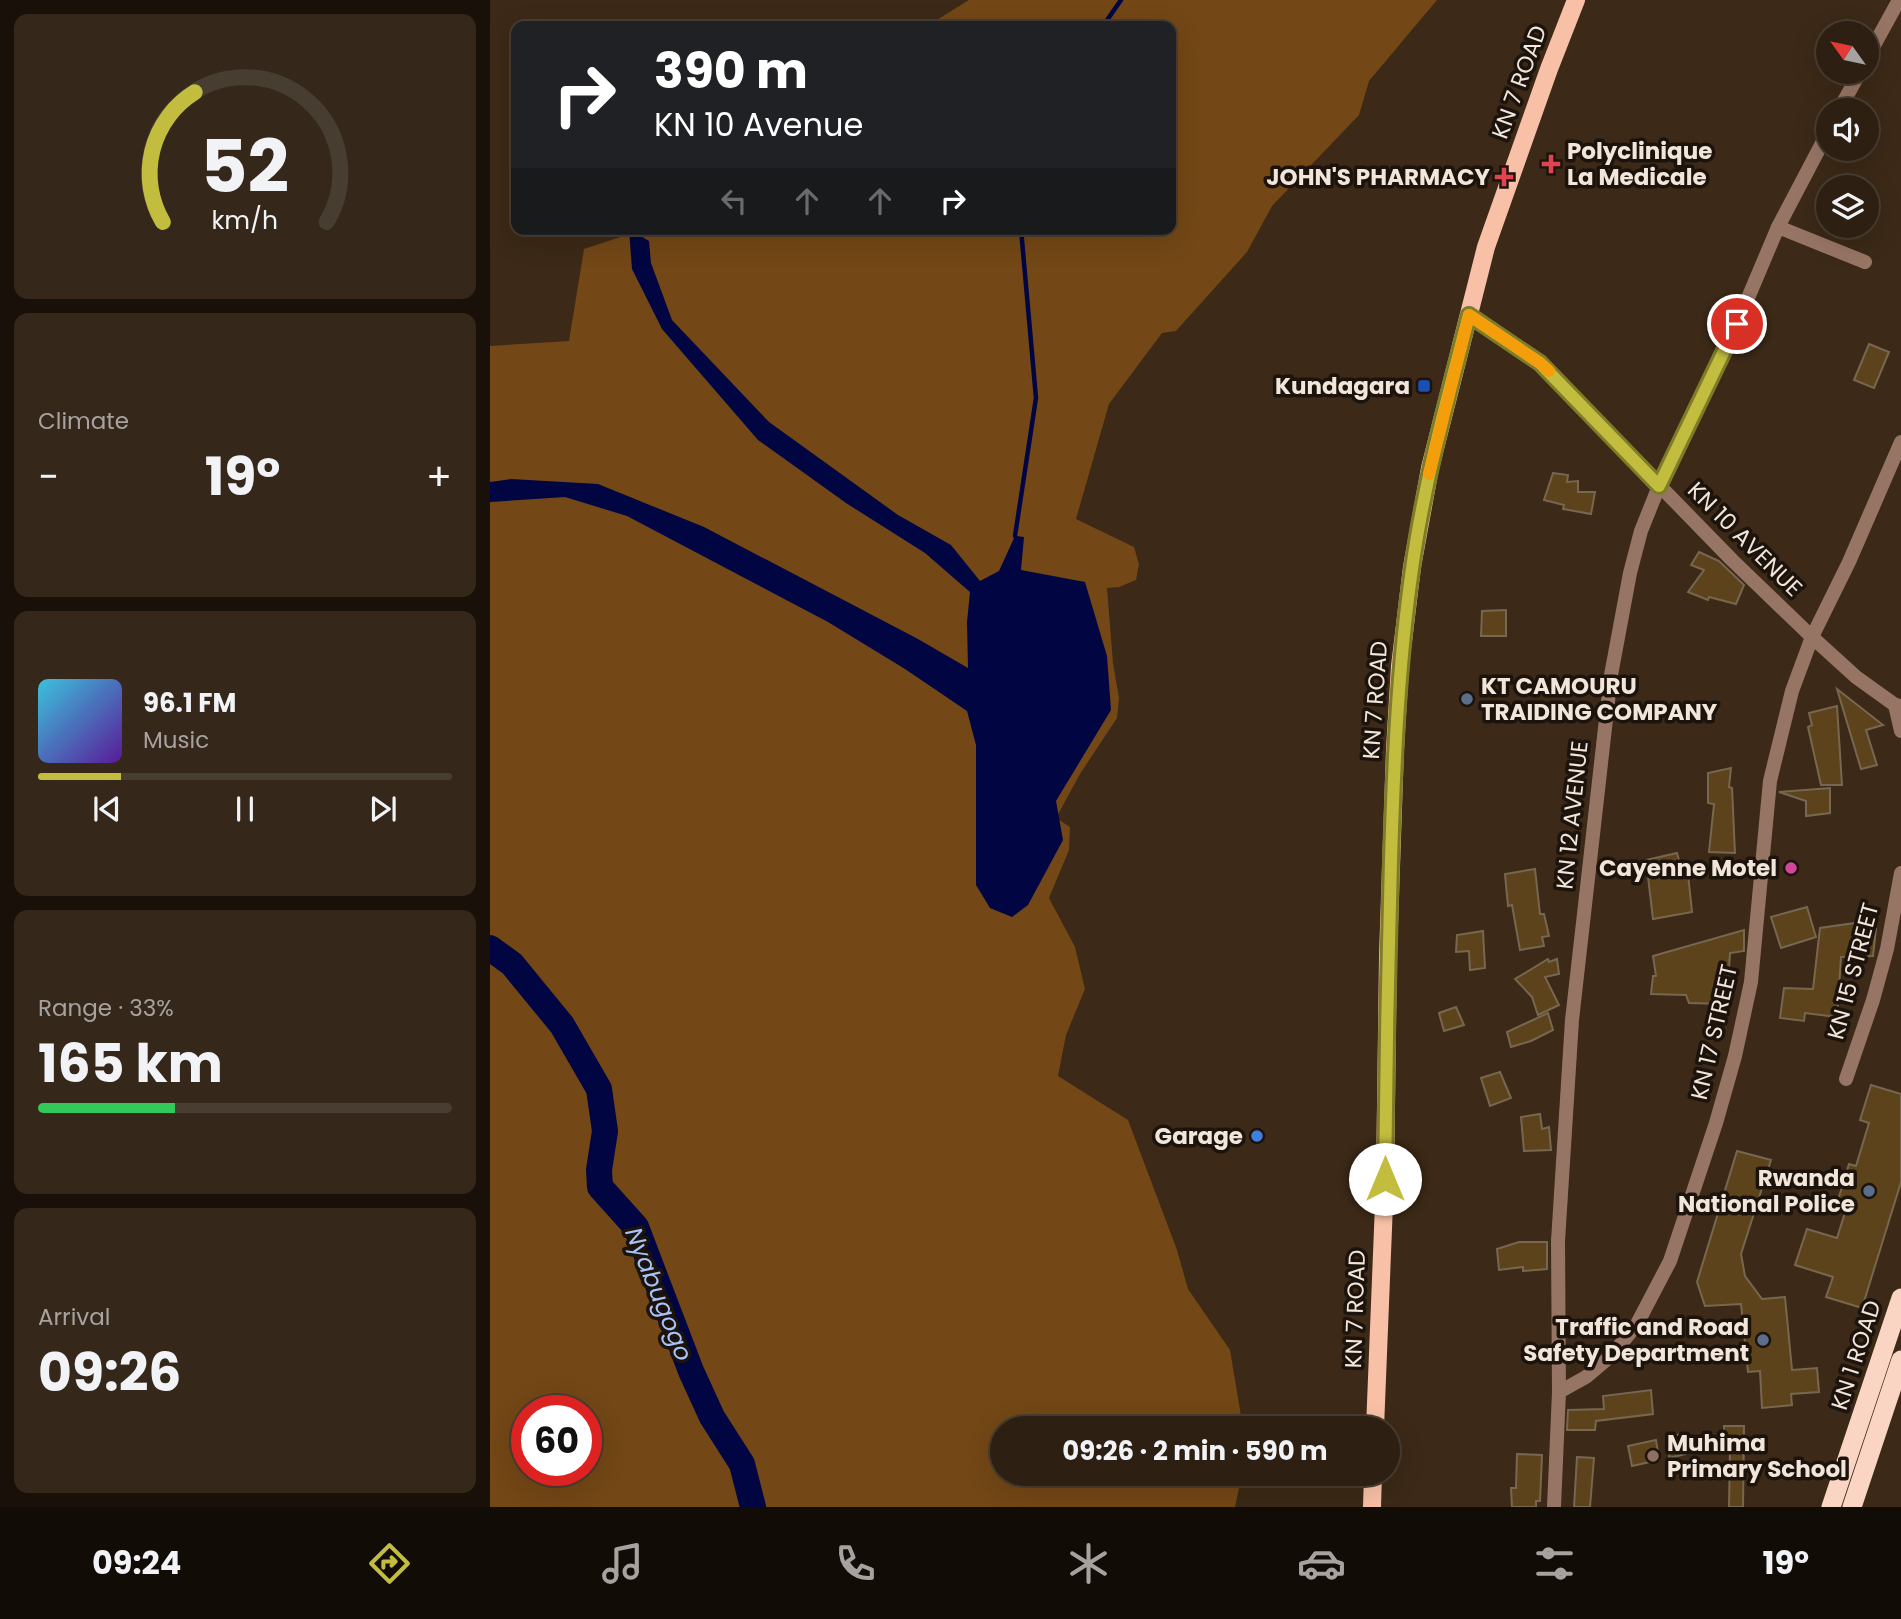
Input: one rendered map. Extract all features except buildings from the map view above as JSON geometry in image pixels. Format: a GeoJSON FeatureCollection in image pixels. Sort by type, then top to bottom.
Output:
{"type":"FeatureCollection","features":[{"type":"Feature","properties":{"kind":"highway","name":"KN 1 ROAD"},"geometry":{"type":"LineString","coordinates":[[1831,1507],[1901,1298]]}},
{"type":"Feature","properties":{"kind":"highway","name":"KN 1 ROAD"},"geometry":{"type":"LineString","coordinates":[[1852,1507],[1901,1360]]}},
{"type":"Feature","properties":{"kind":"main road","name":"KN 7 ROAD"},"geometry":{"type":"LineString","coordinates":[[1375,1416],[1385,1179],[1388,943],[1395,749],[1400,666],[1412,567],[1430,468],[1491,233],[1544,81],[1576,0]]}},
{"type":"Feature","properties":{"kind":"main road"},"geometry":{"type":"LineString","coordinates":[[1372,1507],[1373,1486]]}},
{"type":"Feature","properties":{"kind":"street"},"geometry":{"type":"LineString","coordinates":[[1880,34],[1899,0]]}},
{"type":"Feature","properties":{"kind":"street","name":"KN 12 AVENUE"},"geometry":{"type":"LineString","coordinates":[[1553,1507],[1559,1391],[1558,1241],[1572,1020],[1611,675],[1630,573],[1641,531],[1659,486],[1737,324],[1778,227],[1816,155]]}},
{"type":"Feature","properties":{"kind":"street"},"geometry":{"type":"LineString","coordinates":[[1778,227],[1865,262]]}},
{"type":"Feature","properties":{"kind":"street","name":"KN 10 AVENUE"},"geometry":{"type":"LineString","coordinates":[[1469,315],[1540,363],[1659,486],[1812,637],[1856,677],[1898,706]]}},
{"type":"Feature","properties":{"kind":"street","name":"KN 17 STREET"},"geometry":{"type":"LineString","coordinates":[[1559,1391],[1586,1377],[1612,1355],[1637,1324],[1670,1261],[1716,1123],[1745,1007],[1758,919],[1770,781],[1791,691],[1812,637],[1849,562],[1901,442]]}},
{"type":"Feature","properties":{"kind":"street"},"geometry":{"type":"LineString","coordinates":[[1898,706],[1901,730]]}},
{"type":"Feature","properties":{"kind":"street","name":"KN 15 STREET"},"geometry":{"type":"LineString","coordinates":[[1846,1079],[1873,1000],[1887,948],[1901,873]]}},
{"type":"Feature","properties":{"kind":"shaded area"},"geometry":{"type":"Polygon","coordinates":[[[969,0],[1437,0],[1369,81],[1359,115],[1272,206],[1247,252],[1176,331],[1162,333],[1109,404],[1076,519],[1134,547],[1139,564],[1136,580],[1119,587],[1107,588],[1113,663],[1119,698],[1117,718],[1080,774],[1056,818],[1070,827],[1069,850],[1049,898],[1075,947],[1085,989],[1066,1035],[1058,1076],[1128,1120],[1177,1250],[1188,1289],[1230,1350],[1241,1416],[990,1416],[990,1486],[1239,1486],[1235,1507],[490,1507],[490,346],[569,341],[584,249],[627,235],[1176,235],[1176,21],[935,21],[969,0]]]}},
{"type":"Feature","properties":{"kind":"shaded area"},"geometry":{"type":"Polygon","coordinates":[[[629,235],[639,235],[649,241],[651,263],[672,320],[769,422],[898,515],[951,545],[980,581],[999,571],[1015,536],[1024,537],[1021,570],[1085,582],[1107,656],[1111,710],[1056,801],[1063,840],[1028,905],[1012,917],[990,908],[976,885],[976,745],[967,711],[828,622],[627,516],[565,497],[490,502],[490,482],[511,479],[598,484],[704,527],[968,668],[967,622],[970,592],[925,553],[846,503],[758,440],[662,329],[632,269],[629,235]]]}},
{"type":"Feature","properties":{"kind":"waterway"},"geometry":{"type":"LineString","coordinates":[[1106,21],[1121,0]]}},
{"type":"Feature","properties":{"kind":"waterway"},"geometry":{"type":"LineString","coordinates":[[1015,536],[1036,398],[1022,235]]}},
{"type":"Feature","properties":{"kind":"waterway","name":"Nyabugogo"},"geometry":{"type":"LineString","coordinates":[[490,948],[512,964],[562,1025],[599,1089],[605,1131],[599,1170],[600,1187],[636,1227],[691,1371],[712,1417],[742,1464],[753,1507]]}},
{"type":"Feature","properties":{"kind":"slow traffic"},"geometry":{"type":"LineString","coordinates":[[1429,474],[1469,315],[1549,371]]}},
{"type":"Feature","properties":{"kind":"place","name":"Polyclinique La Medicale"},"geometry":{"type":"Point","coordinates":[1551,164]}},
{"type":"Feature","properties":{"kind":"place","name":"JOHN'S PHARMACY"},"geometry":{"type":"Point","coordinates":[1504,177]}},
{"type":"Feature","properties":{"kind":"place","name":"Kundagara"},"geometry":{"type":"Point","coordinates":[1424,386]}},
{"type":"Feature","properties":{"kind":"place","name":"KT CAMOURU TRAIDING COMPANY"},"geometry":{"type":"Point","coordinates":[1467,699]}},
{"type":"Feature","properties":{"kind":"place","name":"Cayenne Motel"},"geometry":{"type":"Point","coordinates":[1791,868]}},
{"type":"Feature","properties":{"kind":"place","name":"Garage"},"geometry":{"type":"Point","coordinates":[1257,1136]}},
{"type":"Feature","properties":{"kind":"place","name":"Rwanda National Police"},"geometry":{"type":"Point","coordinates":[1869,1191]}},
{"type":"Feature","properties":{"kind":"place","name":"Traffic and Road Safety Department"},"geometry":{"type":"Point","coordinates":[1763,1340]}},
{"type":"Feature","properties":{"kind":"place","name":"Muhima Primary School"},"geometry":{"type":"Point","coordinates":[1653,1456]}},
{"type":"Feature","properties":{"kind":"route"},"geometry":{"type":"LineString","coordinates":[[1385,1179],[1388,956],[1400,666],[1412,567],[1430,468],[1469,315],[1540,363],[1659,486],[1737,324]]}}]}
